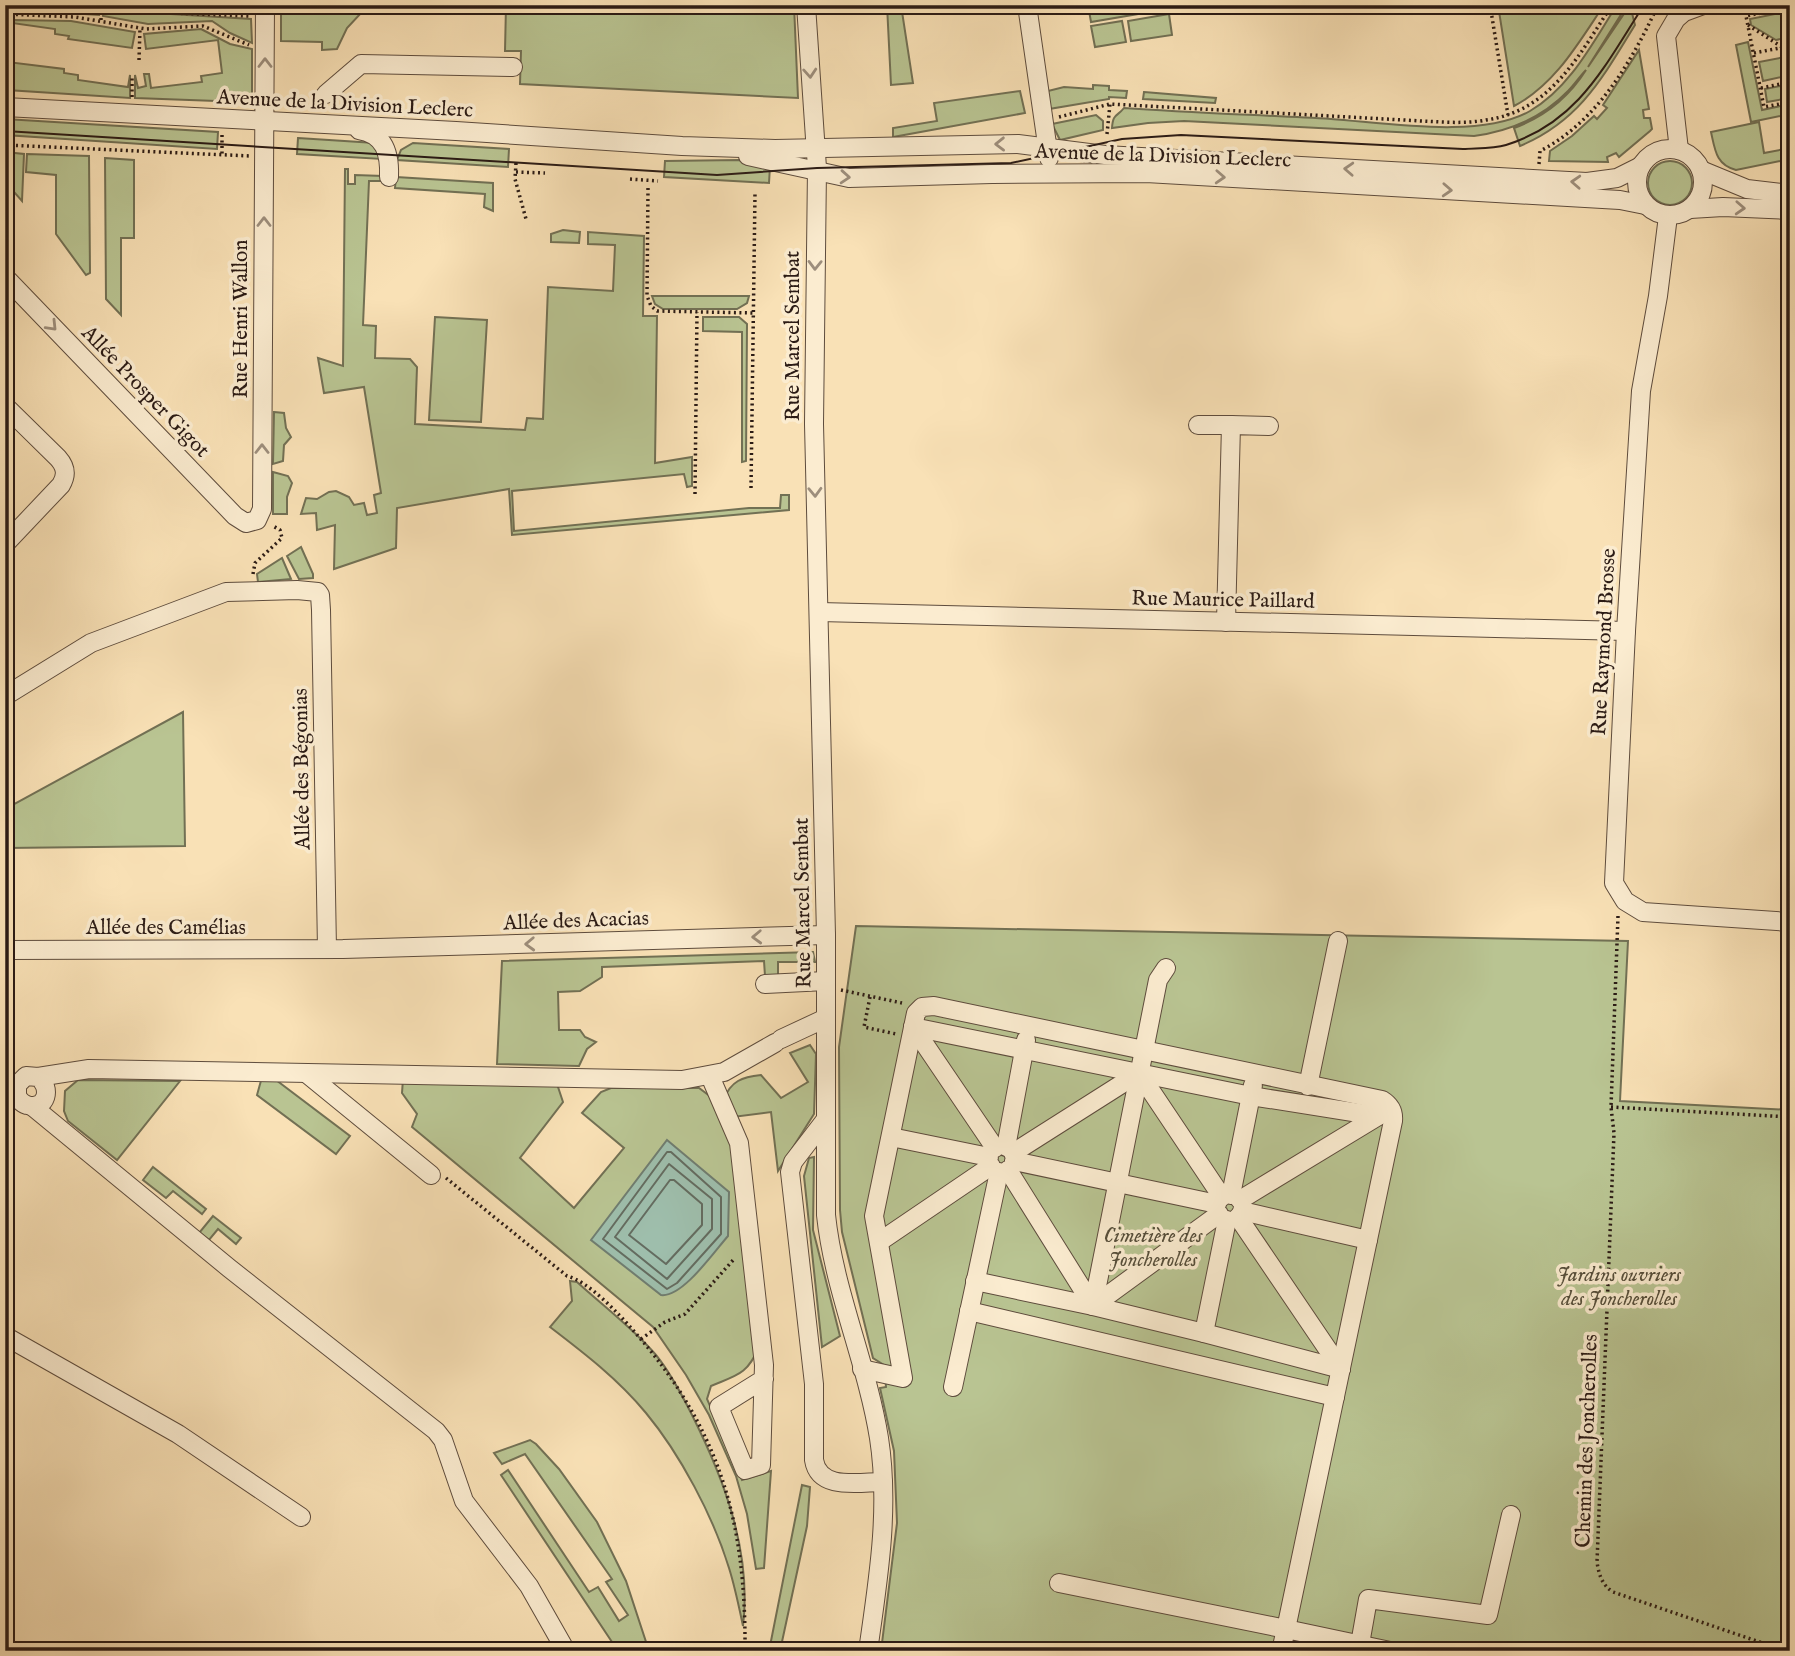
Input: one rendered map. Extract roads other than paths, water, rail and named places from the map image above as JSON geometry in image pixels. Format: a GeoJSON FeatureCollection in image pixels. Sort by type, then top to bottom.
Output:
{"type":"FeatureCollection","features":[{"type":"Feature","properties":{"kind":"street","name":"Rue Marcel Sembat"},"geometry":{"type":"LineString","coordinates":[[806,5],[817,172],[814,424],[826,935],[828,1232],[878,1436],[883,1482],[881,1555],[868,1651]]}},
{"type":"Feature","properties":{"kind":"street"},"geometry":{"type":"LineString","coordinates":[[1027,5],[1049,148],[1049,173]]}},
{"type":"Feature","properties":{"kind":"street"},"geometry":{"type":"LineString","coordinates":[[1668,216],[1682,214],[1690,209],[1701,196],[1703,188],[1701,170],[1696,161],[1679,150],[1666,36],[1676,19],[1684,12],[1703,5]]}},
{"type":"Feature","properties":{"kind":"street","name":"Rue Henri Wallon"},"geometry":{"type":"LineString","coordinates":[[264,521],[265,11]]}},
{"type":"Feature","properties":{"kind":"street"},"geometry":{"type":"LineString","coordinates":[[326,94],[360,64],[513,67]]}},
{"type":"Feature","properties":{"kind":"street","name":"Avenue de la Division Leclerc"},"geometry":{"type":"LineString","coordinates":[[5,107],[682,146],[775,149],[1018,144],[1119,156],[1587,182],[1617,178],[1641,166],[1657,152],[1679,150]]}},
{"type":"Feature","properties":{"kind":"street"},"geometry":{"type":"LineString","coordinates":[[329,124],[337,129],[364,131],[380,138],[388,155],[389,172],[392,155],[404,140],[421,134],[447,135],[456,131]]}},
{"type":"Feature","properties":{"kind":"street","name":"Avenue de la Division Leclerc"},"geometry":{"type":"LineString","coordinates":[[682,146],[738,154],[849,178],[1146,173],[1620,200],[1646,205],[1654,212],[1668,216]]}},
{"type":"Feature","properties":{"kind":"street"},"geometry":{"type":"LineString","coordinates":[[1641,166],[1637,186],[1646,205]]}},
{"type":"Feature","properties":{"kind":"street"},"geometry":{"type":"LineString","coordinates":[[1701,170],[1747,189],[1790,194]]}},
{"type":"Feature","properties":{"kind":"street"},"geometry":{"type":"LineString","coordinates":[[1690,209],[1723,207],[1790,210]]}},
{"type":"Feature","properties":{"kind":"street","name":"Rue Raymond Brosse"},"geometry":{"type":"LineString","coordinates":[[1668,216],[1658,296],[1641,391],[1613,871],[1618,893],[1630,905],[1645,912],[1790,922]]}},
{"type":"Feature","properties":{"kind":"street","name":"Allée Prosper Gigot"},"geometry":{"type":"LineString","coordinates":[[5,277],[235,516],[246,523],[264,521]]}},
{"type":"Feature","properties":{"kind":"street"},"geometry":{"type":"LineString","coordinates":[[5,406],[62,462],[65,474],[61,485],[5,544]]}},
{"type":"Feature","properties":{"kind":"street"},"geometry":{"type":"LineString","coordinates":[[1198,425],[1269,426]]}},
{"type":"Feature","properties":{"kind":"street"},"geometry":{"type":"LineString","coordinates":[[1226,622],[1231,425]]}},
{"type":"Feature","properties":{"kind":"street","name":"Allée des Bégonias"},"geometry":{"type":"LineString","coordinates":[[5,696],[91,643],[226,592],[316,591],[320,595],[321,610],[327,949]]}},
{"type":"Feature","properties":{"kind":"street","name":"Rue Maurice Paillard"},"geometry":{"type":"LineString","coordinates":[[819,612],[1626,631]]}},
{"type":"Feature","properties":{"kind":"street","name":"Allée des Acacias"},"geometry":{"type":"LineString","coordinates":[[327,949],[826,935]]}},
{"type":"Feature","properties":{"kind":"street"},"geometry":{"type":"LineString","coordinates":[[1308,1086],[1338,941]]}},
{"type":"Feature","properties":{"kind":"street","name":"Allée des Camélias"},"geometry":{"type":"LineString","coordinates":[[5,950],[327,949]]}},
{"type":"Feature","properties":{"kind":"street"},"geometry":{"type":"LineString","coordinates":[[1093,1306],[1158,980],[1166,968]]}},
{"type":"Feature","properties":{"kind":"street"},"geometry":{"type":"LineString","coordinates":[[765,984],[826,984]]}},
{"type":"Feature","properties":{"kind":"street"},"geometry":{"type":"LineString","coordinates":[[862,1369],[903,1378],[874,1216],[916,1013],[922,1007],[934,1006],[1143,1052],[1382,1100],[1384,1112],[1393,1121],[1281,1651]]}},
{"type":"Feature","properties":{"kind":"street"},"geometry":{"type":"LineString","coordinates":[[17,1095],[20,1080],[29,1075],[38,1077],[89,1069],[682,1080],[710,1076],[740,1065],[778,1041],[826,1018]]}},
{"type":"Feature","properties":{"kind":"street"},"geometry":{"type":"LineString","coordinates":[[953,1388],[1029,1027]]}},
{"type":"Feature","properties":{"kind":"street"},"geometry":{"type":"LineString","coordinates":[[913,1032],[1023,1050],[1251,1096],[1384,1112]]}},
{"type":"Feature","properties":{"kind":"street"},"geometry":{"type":"LineString","coordinates":[[913,1032],[1002,1159],[1093,1306]]}},
{"type":"Feature","properties":{"kind":"street"},"geometry":{"type":"LineString","coordinates":[[306,1073],[432,1175]]}},
{"type":"Feature","properties":{"kind":"street"},"geometry":{"type":"LineString","coordinates":[[879,1242],[1002,1159],[1139,1073]]}},
{"type":"Feature","properties":{"kind":"street"},"geometry":{"type":"LineString","coordinates":[[1139,1073],[1341,1369]]}},
{"type":"Feature","properties":{"kind":"street"},"geometry":{"type":"LineString","coordinates":[[1204,1333],[1255,1075]]}},
{"type":"Feature","properties":{"kind":"street"},"geometry":{"type":"LineString","coordinates":[[710,1076],[739,1143],[764,1365],[764,1379],[761,1465],[746,1470],[719,1407],[764,1379]]}},
{"type":"Feature","properties":{"kind":"street"},"geometry":{"type":"LineString","coordinates":[[32,1106],[43,1101],[47,1093],[45,1083],[38,1077]]}},
{"type":"Feature","properties":{"kind":"street"},"geometry":{"type":"LineString","coordinates":[[5,1080],[14,1088],[21,1102],[32,1106],[218,1260],[436,1431],[443,1440],[464,1501],[529,1586],[566,1651]]}},
{"type":"Feature","properties":{"kind":"street"},"geometry":{"type":"LineString","coordinates":[[1093,1306],[1229,1207],[1384,1112]]}},
{"type":"Feature","properties":{"kind":"street"},"geometry":{"type":"LineString","coordinates":[[826,1119],[793,1162],[790,1172],[815,1398],[814,1460],[819,1475],[829,1481],[883,1482]]}},
{"type":"Feature","properties":{"kind":"street"},"geometry":{"type":"LineString","coordinates":[[891,1137],[1229,1207],[1368,1240]]}},
{"type":"Feature","properties":{"kind":"street"},"geometry":{"type":"LineString","coordinates":[[975,1282],[1093,1306],[1341,1369]]}},
{"type":"Feature","properties":{"kind":"street"},"geometry":{"type":"LineString","coordinates":[[968,1311],[1335,1397]]}},
{"type":"Feature","properties":{"kind":"street"},"geometry":{"type":"LineString","coordinates":[[5,1336],[178,1434],[301,1517]]}},
{"type":"Feature","properties":{"kind":"street"},"geometry":{"type":"LineString","coordinates":[[1360,1644],[1368,1599],[1489,1615],[1511,1515]]}},
{"type":"Feature","properties":{"kind":"street"},"geometry":{"type":"LineString","coordinates":[[1059,1583],[1286,1629],[1336,1645],[1360,1644],[1390,1651]]}},
{"type":"Feature","properties":{"kind":"water"},"geometry":{"type":"Polygon","coordinates":[[[667,1140],[729,1192],[728,1236],[688,1282],[669,1294],[661,1295],[591,1240],[667,1140]]]}},
{"type":"Feature","properties":{"kind":"tram line"},"geometry":{"type":"LineString","coordinates":[[5,131],[717,175],[817,168],[1011,163],[1122,139],[1181,135],[1463,149],[1490,148],[1531,135],[1553,122],[1571,106],[1602,70],[1644,5]]}},
{"type":"Feature","properties":{"kind":"park label","name":"Cimetière des Joncherolles"},"geometry":{"type":"Point","coordinates":[1153,1247]}},
{"type":"Feature","properties":{"kind":"park label","name":"Jardins ouvriers des Joncherolles"},"geometry":{"type":"Point","coordinates":[1619,1286]}}]}
